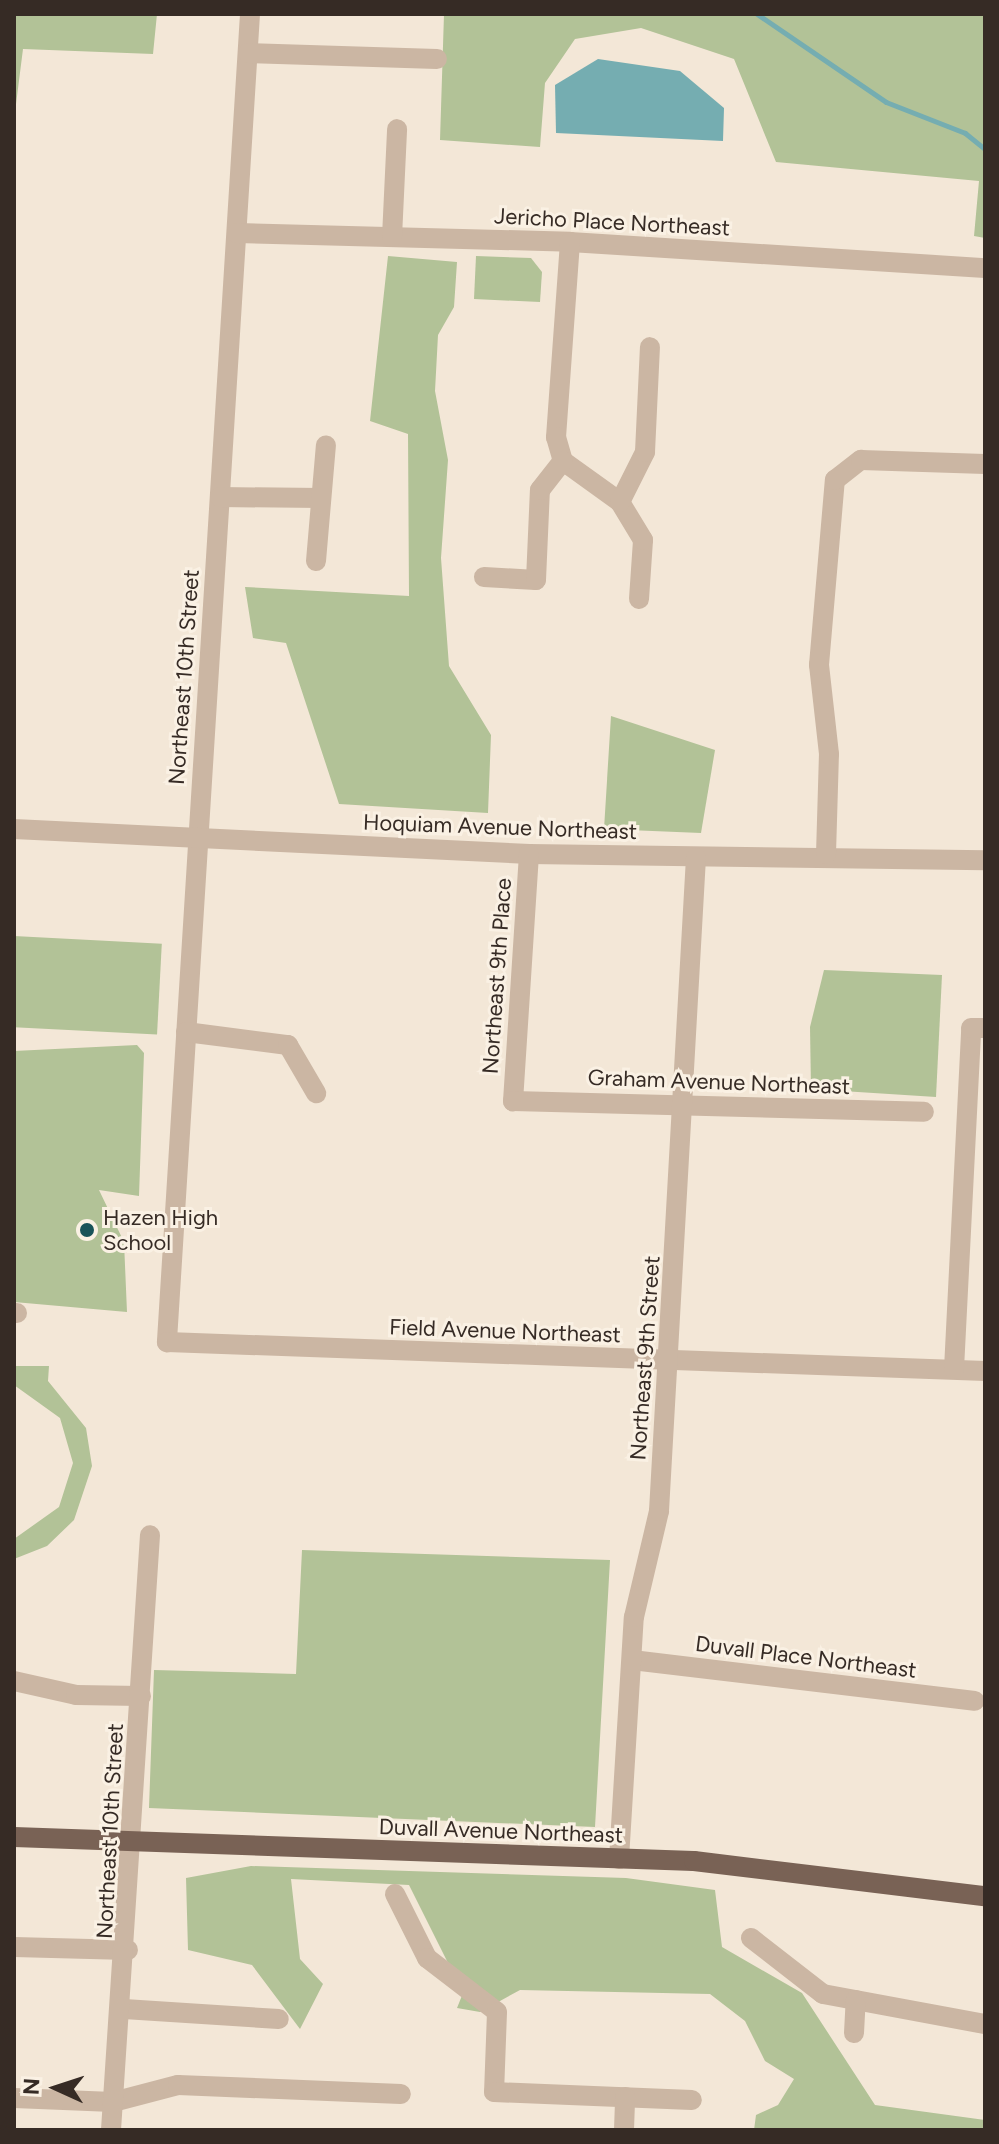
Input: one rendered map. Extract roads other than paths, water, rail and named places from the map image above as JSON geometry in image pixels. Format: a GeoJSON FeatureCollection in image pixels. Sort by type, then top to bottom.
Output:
{"type":"FeatureCollection","features":[{"type":"Feature","properties":{"kind":"main road","name":"Duvall Avenue Northeast"},"geometry":{"type":"LineString","coordinates":[[14,1837],[619,1859],[777,1868],[985,1896]]}},
{"type":"Feature","properties":{"kind":"street","name":"Northeast 10th Street"},"geometry":{"type":"LineString","coordinates":[[167,1342],[250,14]]}},
{"type":"Feature","properties":{"kind":"street"},"geometry":{"type":"LineString","coordinates":[[248,53],[437,59]]}},
{"type":"Feature","properties":{"kind":"street"},"geometry":{"type":"LineString","coordinates":[[392,237],[397,129]]}},
{"type":"Feature","properties":{"kind":"street","name":"Jericho Place Northeast"},"geometry":{"type":"LineString","coordinates":[[237,233],[570,242],[985,268]]}},
{"type":"Feature","properties":{"kind":"street"},"geometry":{"type":"LineString","coordinates":[[570,242],[556,437],[563,461],[620,502],[643,540],[639,599]]}},
{"type":"Feature","properties":{"kind":"street"},"geometry":{"type":"LineString","coordinates":[[620,502],[645,452],[650,347]]}},
{"type":"Feature","properties":{"kind":"street"},"geometry":{"type":"LineString","coordinates":[[316,561],[326,445]]}},
{"type":"Feature","properties":{"kind":"street"},"geometry":{"type":"LineString","coordinates":[[826,854],[829,754],[819,665],[828,498],[844,468],[861,460],[985,464]]}},
{"type":"Feature","properties":{"kind":"street"},"geometry":{"type":"LineString","coordinates":[[484,577],[536,580],[540,490],[563,461]]}},
{"type":"Feature","properties":{"kind":"street"},"geometry":{"type":"LineString","coordinates":[[220,497],[321,498]]}},
{"type":"Feature","properties":{"kind":"street","name":"Hoquiam Avenue Northeast"},"geometry":{"type":"LineString","coordinates":[[14,829],[529,854],[696,858],[826,854],[985,860]]}},
{"type":"Feature","properties":{"kind":"street","name":"Northeast 9th Place"},"geometry":{"type":"LineString","coordinates":[[513,1101],[529,854]]}},
{"type":"Feature","properties":{"kind":"street","name":"Northeast 9th Street"},"geometry":{"type":"LineString","coordinates":[[619,1859],[634,1617],[659,1511],[686,1105],[696,858]]}},
{"type":"Feature","properties":{"kind":"street"},"geometry":{"type":"LineString","coordinates":[[954,1369],[971,1028],[985,1028]]}},
{"type":"Feature","properties":{"kind":"street"},"geometry":{"type":"LineString","coordinates":[[186,1032],[288,1045],[316,1093]]}},
{"type":"Feature","properties":{"kind":"street","name":"Graham Avenue Northeast"},"geometry":{"type":"LineString","coordinates":[[513,1101],[924,1112]]}},
{"type":"Feature","properties":{"kind":"street","name":"Field Avenue Northeast"},"geometry":{"type":"LineString","coordinates":[[167,1342],[985,1371]]}},
{"type":"Feature","properties":{"kind":"street","name":"Northeast 10th Street"},"geometry":{"type":"LineString","coordinates":[[111,2130],[128,1950],[150,1535]]}},
{"type":"Feature","properties":{"kind":"street","name":"Duvall Place Northeast"},"geometry":{"type":"LineString","coordinates":[[632,1660],[975,1701]]}},
{"type":"Feature","properties":{"kind":"street"},"geometry":{"type":"LineString","coordinates":[[14,1681],[76,1695],[141,1696]]}},
{"type":"Feature","properties":{"kind":"street"},"geometry":{"type":"LineString","coordinates":[[395,1894],[427,1958],[445,1979],[497,2012],[494,2092],[692,2100]]}},
{"type":"Feature","properties":{"kind":"street"},"geometry":{"type":"LineString","coordinates":[[751,1938],[823,1994],[985,2024]]}},
{"type":"Feature","properties":{"kind":"street"},"geometry":{"type":"LineString","coordinates":[[14,1947],[128,1950]]}},
{"type":"Feature","properties":{"kind":"street"},"geometry":{"type":"LineString","coordinates":[[854,2033],[856,2000]]}},
{"type":"Feature","properties":{"kind":"street"},"geometry":{"type":"LineString","coordinates":[[124,2009],[279,2019]]}},
{"type":"Feature","properties":{"kind":"street"},"geometry":{"type":"LineString","coordinates":[[14,2098],[113,2102],[178,2085],[401,2094]]}},
{"type":"Feature","properties":{"kind":"street"},"geometry":{"type":"LineString","coordinates":[[624,2130],[625,2097]]}},
{"type":"Feature","properties":{"kind":"water"},"geometry":{"type":"Polygon","coordinates":[[[598,59],[680,71],[724,108],[723,141],[556,133],[555,85],[598,59]]]}},
{"type":"Feature","properties":{"kind":"waterway"},"geometry":{"type":"LineString","coordinates":[[757,14],[886,102],[965,133],[985,149]]}},
{"type":"Feature","properties":{"kind":"place","name":"Hazen High School"},"geometry":{"type":"Point","coordinates":[87,1230]}}]}
